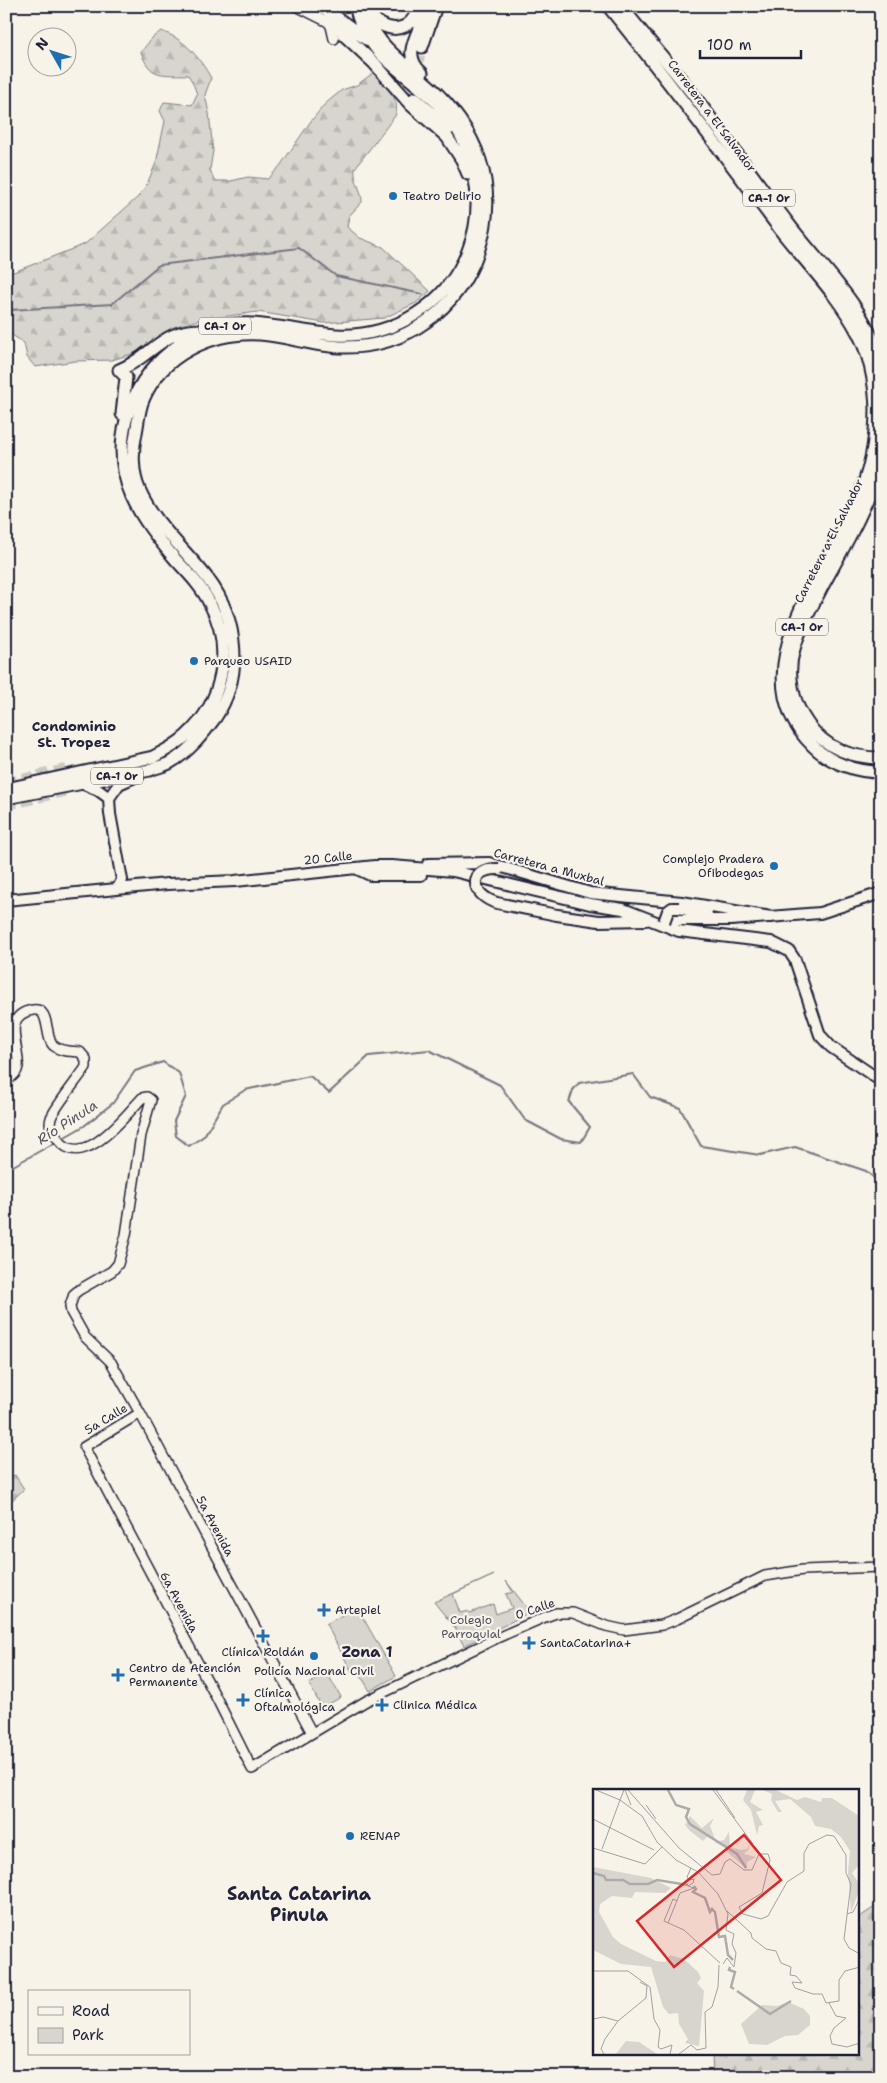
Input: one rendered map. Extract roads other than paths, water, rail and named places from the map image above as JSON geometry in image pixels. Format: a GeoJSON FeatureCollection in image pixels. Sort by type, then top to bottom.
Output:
{"type":"FeatureCollection","features":[{"type":"Feature","properties":{"kind":"highway"},"geometry":{"type":"LineString","coordinates":[[320,6],[370,42]]}},
{"type":"Feature","properties":{"kind":"highway","name":"CA-1 Or"},"geometry":{"type":"LineString","coordinates":[[6,789],[153,757],[174,745],[197,725],[207,712],[218,689],[223,658],[222,637],[217,618],[200,588],[150,530],[133,503],[124,471],[123,437],[132,401],[149,372],[173,348],[205,331],[227,325],[252,324],[335,335],[356,335],[377,331],[404,322],[436,299],[460,267],[474,230],[477,195],[474,172],[465,145],[439,104],[382,56],[370,42],[360,24],[355,6]]}},
{"type":"Feature","properties":{"kind":"highway"},"geometry":{"type":"LineString","coordinates":[[365,6],[376,22],[396,29],[404,27],[409,23],[417,13],[418,6]]}},
{"type":"Feature","properties":{"kind":"highway","name":"CA-1 Or"},"geometry":{"type":"LineString","coordinates":[[6,798],[150,770],[171,762],[191,746],[205,731],[225,700],[234,664],[232,638],[224,606],[208,580],[147,506],[137,486],[134,441],[143,400],[159,375],[174,360],[193,347],[215,338],[238,334],[258,334],[342,347],[381,343],[420,327],[439,313],[453,298],[470,270],[483,237],[487,216],[483,165],[466,128],[447,103],[386,48],[372,29],[365,6]]}},
{"type":"Feature","properties":{"kind":"highway"},"geometry":{"type":"LineString","coordinates":[[426,6],[413,43],[412,60],[415,66],[437,85],[447,103]]}},
{"type":"Feature","properties":{"kind":"highway"},"geometry":{"type":"LineString","coordinates":[[422,47],[436,6]]}},
{"type":"Feature","properties":{"kind":"highway","name":"Carretera a El Salvador"},"geometry":{"type":"LineString","coordinates":[[608,6],[685,102],[784,234],[836,297],[853,324],[865,351],[873,378],[876,410],[875,433],[868,470],[858,500],[792,627],[784,654],[783,680],[790,715],[807,741],[832,760],[870,772],[881,772]]}},
{"type":"Feature","properties":{"kind":"highway","name":"Carretera a El Salvador"},"geometry":{"type":"LineString","coordinates":[[621,6],[684,83],[787,222],[842,290],[872,339],[881,366]]}},
{"type":"Feature","properties":{"kind":"highway"},"geometry":{"type":"LineString","coordinates":[[336,17],[343,34],[374,63],[411,105],[447,136],[462,160],[477,195]]}},
{"type":"Feature","properties":{"kind":"highway"},"geometry":{"type":"LineString","coordinates":[[416,98],[465,145]]}},
{"type":"Feature","properties":{"kind":"highway"},"geometry":{"type":"LineString","coordinates":[[123,437],[122,415],[127,383],[126,377],[118,370],[129,366],[165,339],[190,330],[205,331]]}},
{"type":"Feature","properties":{"kind":"highway","name":"Carretera a El Salvador"},"geometry":{"type":"LineString","coordinates":[[881,459],[868,500],[804,622],[793,649],[790,678],[799,711],[821,740],[829,746],[854,756],[881,758]]}},
{"type":"Feature","properties":{"kind":"main road"},"geometry":{"type":"LineString","coordinates":[[118,888],[122,880],[110,814],[110,803],[119,784],[150,770]]}},
{"type":"Feature","properties":{"kind":"main road"},"geometry":{"type":"LineString","coordinates":[[81,783],[98,790],[110,803],[114,813],[127,882],[131,887]]}},
{"type":"Feature","properties":{"kind":"main road","name":"Carretera a Muxbal"},"geometry":{"type":"LineString","coordinates":[[408,867],[427,864],[489,863],[590,894],[682,902],[771,917]]}},
{"type":"Feature","properties":{"kind":"main road","name":"20 Calle"},"geometry":{"type":"LineString","coordinates":[[6,900],[118,888],[235,881],[375,866],[408,867],[453,872],[590,904],[622,909],[647,920],[671,922]]}},
{"type":"Feature","properties":{"kind":"main road"},"geometry":{"type":"LineString","coordinates":[[354,868],[370,875],[437,875],[459,878],[515,889],[587,909],[608,912]]}},
{"type":"Feature","properties":{"kind":"main road"},"geometry":{"type":"LineString","coordinates":[[590,894],[571,893],[499,869],[483,870],[479,874],[476,885],[478,893],[489,901],[557,915],[599,921],[647,920]]}},
{"type":"Feature","properties":{"kind":"main road","name":"Carretera a Muxbal"},"geometry":{"type":"LineString","coordinates":[[671,922],[820,913],[881,893]]}},
{"type":"Feature","properties":{"kind":"main road"},"geometry":{"type":"LineString","coordinates":[[723,920],[680,908],[672,908],[668,911],[671,922],[688,932],[766,941],[780,945],[789,951],[795,960],[820,1035],[831,1047],[881,1081]]}},
{"type":"Feature","properties":{"kind":"street"},"geometry":{"type":"LineString","coordinates":[[296,6],[328,22],[334,39]]}},
{"type":"Feature","properties":{"kind":"street","name":"5a Avenida"},"geometry":{"type":"LineString","coordinates":[[6,1079],[15,1074],[19,1065],[13,1032],[14,1023],[24,1014],[34,1009],[40,1011],[44,1016],[51,1044],[61,1050],[80,1052],[84,1055],[87,1062],[86,1067],[51,1117],[50,1124],[62,1146],[77,1149],[93,1145],[107,1134],[142,1098],[147,1097],[151,1100],[141,1135],[126,1235],[118,1264],[112,1271],[79,1290],[71,1300],[71,1312],[85,1338],[111,1362],[312,1733]]}},
{"type":"Feature","properties":{"kind":"street","name":"5a Calle"},"geometry":{"type":"LineString","coordinates":[[84,1447],[140,1413]]}},
{"type":"Feature","properties":{"kind":"street","name":"6a Avenida"},"geometry":{"type":"LineString","coordinates":[[84,1447],[252,1769]]}},
{"type":"Feature","properties":{"kind":"street","name":"0 Calle"},"geometry":{"type":"LineString","coordinates":[[252,1769],[312,1733],[405,1682],[556,1613],[573,1613],[606,1626],[624,1630],[643,1629],[677,1619],[758,1579],[777,1573],[881,1566]]}},
{"type":"Feature","properties":{"kind":"waterway"},"geometry":{"type":"LineString","coordinates":[[6,312],[10,310],[112,304],[159,265],[299,248],[336,276],[422,294]]}},
{"type":"Feature","properties":{"kind":"waterway"},"geometry":{"type":"LineString","coordinates":[[63,1138],[84,1126],[113,1103],[135,1071],[163,1062],[179,1073],[186,1096],[174,1121],[176,1136],[189,1146],[204,1136],[223,1104],[245,1090],[310,1076],[329,1093],[369,1056],[429,1050],[500,1085],[525,1120],[561,1139],[581,1142],[590,1127],[569,1102],[573,1090],[579,1083],[633,1074],[650,1097],[680,1108],[701,1146],[760,1155],[795,1147],[866,1171],[881,1184]]}},
{"type":"Feature","properties":{"kind":"waterway","name":"Río Pinula"},"geometry":{"type":"LineString","coordinates":[[6,1170],[56,1142]]}},
{"type":"Feature","properties":{"kind":"tunnel"},"geometry":{"type":"LineString","coordinates":[[415,98],[412,84],[422,47]]}},
{"type":"Feature","properties":{"kind":"tunnel"},"geometry":{"type":"LineString","coordinates":[[6,783],[63,770],[74,772],[77,777]]}},
{"type":"Feature","properties":{"kind":"tunnel"},"geometry":{"type":"LineString","coordinates":[[6,805],[70,790]]}},
{"type":"Feature","properties":{"kind":"place","name":"Teatro Delirio"},"geometry":{"type":"Point","coordinates":[393,196]}},
{"type":"Feature","properties":{"kind":"place","name":"Parqueo USAID"},"geometry":{"type":"Point","coordinates":[194,661]}},
{"type":"Feature","properties":{"kind":"place","name":"Complejo Pradera Ofibodegas"},"geometry":{"type":"Point","coordinates":[774,866]}},
{"type":"Feature","properties":{"kind":"place","name":"Artepiel"},"geometry":{"type":"Point","coordinates":[324,1610]}},
{"type":"Feature","properties":{"kind":"place","name":"Clínica Roldán"},"geometry":{"type":"Point","coordinates":[263,1636]}},
{"type":"Feature","properties":{"kind":"place","name":"SantaCatarina+"},"geometry":{"type":"Point","coordinates":[529,1643]}},
{"type":"Feature","properties":{"kind":"place","name":"Policía Nacional Civil"},"geometry":{"type":"Point","coordinates":[314,1656]}},
{"type":"Feature","properties":{"kind":"place","name":"Centro de Atención Permanente"},"geometry":{"type":"Point","coordinates":[118,1675]}},
{"type":"Feature","properties":{"kind":"place","name":"Clínica Oftalmológica"},"geometry":{"type":"Point","coordinates":[243,1700]}},
{"type":"Feature","properties":{"kind":"place","name":"Clinica Médica"},"geometry":{"type":"Point","coordinates":[382,1705]}},
{"type":"Feature","properties":{"kind":"place","name":"RENAP"},"geometry":{"type":"Point","coordinates":[350,1836]}},
{"type":"Feature","properties":{"kind":"district","name":"Condominio St. Tropez"},"geometry":{"type":"Point","coordinates":[74,734]}},
{"type":"Feature","properties":{"kind":"district","name":"Zona 1"},"geometry":{"type":"Point","coordinates":[367,1652]}},
{"type":"Feature","properties":{"kind":"district","name":"Santa Catarina Pinula"},"geometry":{"type":"Point","coordinates":[299,1904]}},
{"type":"Feature","properties":{"kind":"park label","name":"Colegio Parroquial"},"geometry":{"type":"Point","coordinates":[471,1627]}}]}
